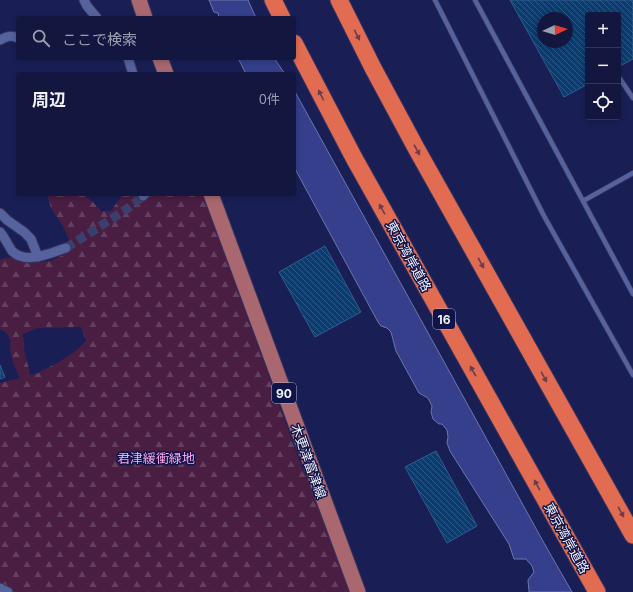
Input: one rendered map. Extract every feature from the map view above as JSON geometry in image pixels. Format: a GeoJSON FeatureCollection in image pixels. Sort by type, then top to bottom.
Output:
{"type":"FeatureCollection","features":[{"type":"Feature","properties":{"kind":"highway"},"geometry":{"type":"LineString","coordinates":[[274,0],[281,16]]}},
{"type":"Feature","properties":{"kind":"highway"},"geometry":{"type":"LineString","coordinates":[[339,0],[373,68],[416,148],[633,535]]}},
{"type":"Feature","properties":{"kind":"highway","name":"東京湾岸道路"},"geometry":{"type":"LineString","coordinates":[[296,47],[350,151],[597,592]]}},
{"type":"Feature","properties":{"kind":"main road"},"geometry":{"type":"LineString","coordinates":[[139,0],[144,16]]}},
{"type":"Feature","properties":{"kind":"main road"},"geometry":{"type":"LineString","coordinates":[[161,60],[165,72]]}},
{"type":"Feature","properties":{"kind":"main road","name":"木更津富津線"},"geometry":{"type":"LineString","coordinates":[[212,196],[358,592]]}},
{"type":"Feature","properties":{"kind":"street"},"geometry":{"type":"LineString","coordinates":[[84,0],[95,16]]}},
{"type":"Feature","properties":{"kind":"street"},"geometry":{"type":"LineString","coordinates":[[0,40],[7,36],[16,37]]}},
{"type":"Feature","properties":{"kind":"street"},"geometry":{"type":"LineString","coordinates":[[129,60],[132,72]]}},
{"type":"Feature","properties":{"kind":"street"},"geometry":{"type":"LineString","coordinates":[[0,213],[31,239],[38,257]]}},
{"type":"Feature","properties":{"kind":"street"},"geometry":{"type":"LineString","coordinates":[[0,232],[12,250],[17,254],[28,258],[38,257],[66,248]]}},
{"type":"Feature","properties":{"kind":"street"},"geometry":{"type":"LineString","coordinates":[[0,588],[8,592]]}},
{"type":"Feature","properties":{"kind":"lane"},"geometry":{"type":"LineString","coordinates":[[435,0],[544,216],[633,375]]}},
{"type":"Feature","properties":{"kind":"lane"},"geometry":{"type":"LineString","coordinates":[[475,0],[633,294]]}},
{"type":"Feature","properties":{"kind":"lane"},"geometry":{"type":"LineString","coordinates":[[621,80],[633,98]]}},
{"type":"Feature","properties":{"kind":"lane"},"geometry":{"type":"LineString","coordinates":[[584,201],[633,173]]}},
{"type":"Feature","properties":{"kind":"green space","name":"君津緩衝緑地"},"geometry":{"type":"Polygon","coordinates":[[[48,196],[85,196],[101,211],[111,211],[122,196],[204,196],[302,468],[317,500],[351,592],[5,592],[0,582],[0,383],[20,378],[12,360],[9,337],[0,329],[0,260],[17,257],[29,263],[50,261],[63,255],[69,240],[63,226],[51,208],[48,196]],[[81,327],[38,328],[23,334],[25,355],[30,375],[36,374],[59,362],[77,350],[86,341],[81,327]]]}},
{"type":"Feature","properties":{"kind":"shaded area"},"geometry":{"type":"Polygon","coordinates":[[[209,0],[248,0],[255,16],[219,16],[218,13],[214,12],[209,0]]]}},
{"type":"Feature","properties":{"kind":"shaded area"},"geometry":{"type":"Polygon","coordinates":[[[239,60],[275,60],[284,72],[245,72],[239,60]]]}},
{"type":"Feature","properties":{"kind":"shaded area"},"geometry":{"type":"Polygon","coordinates":[[[296,94],[572,592],[529,592],[528,580],[534,572],[532,566],[526,559],[514,559],[509,544],[450,451],[447,443],[447,430],[442,424],[439,424],[433,419],[431,412],[432,406],[428,398],[419,393],[396,351],[391,332],[387,328],[381,326],[296,171],[296,94]]]}},
{"type":"Feature","properties":{"kind":"building"},"geometry":{"type":"Polygon","coordinates":[[[510,0],[633,0],[633,59],[621,65],[621,12],[585,12],[585,86],[564,97],[510,0]]]}},
{"type":"Feature","properties":{"kind":"building"},"geometry":{"type":"Polygon","coordinates":[[[325,246],[361,312],[315,337],[279,272],[325,246]]]}},
{"type":"Feature","properties":{"kind":"building"},"geometry":{"type":"Polygon","coordinates":[[[0,365],[5,377],[0,379],[0,365]]]}},
{"type":"Feature","properties":{"kind":"building"},"geometry":{"type":"Polygon","coordinates":[[[436,451],[477,526],[447,543],[405,467],[436,451]]]}},
{"type":"Feature","properties":{"kind":"tunnel"},"geometry":{"type":"LineString","coordinates":[[66,248],[127,209],[143,196]]}}]}
